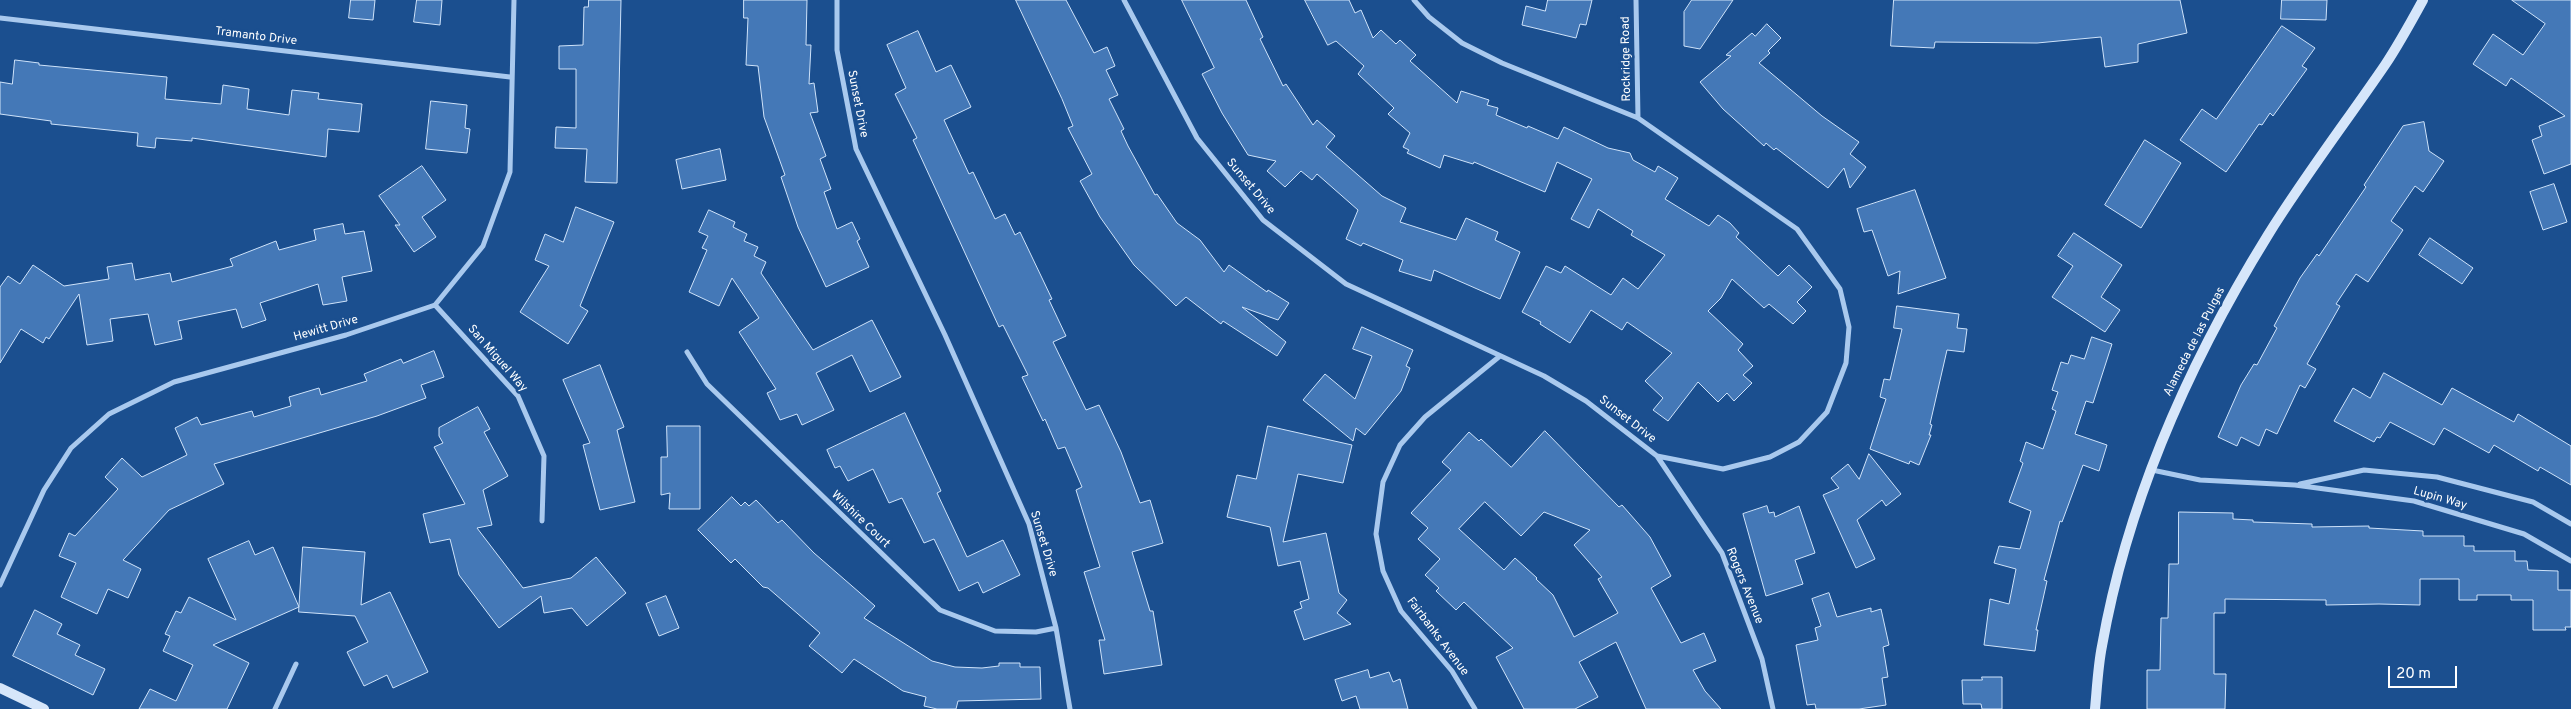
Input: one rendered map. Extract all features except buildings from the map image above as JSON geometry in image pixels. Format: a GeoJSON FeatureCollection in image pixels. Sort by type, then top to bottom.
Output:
{"type":"FeatureCollection","features":[{"type":"Feature","properties":{"kind":"main road","name":"Alameda de las Pulgas"},"geometry":{"type":"LineString","coordinates":[[2095,709],[2101,647],[2121,560],[2173,412],[2216,323],[2273,227],[2323,151],[2385,64],[2423,0]]}},
{"type":"Feature","properties":{"kind":"main road"},"geometry":{"type":"LineString","coordinates":[[0,688],[44,709]]}},
{"type":"Feature","properties":{"kind":"street"},"geometry":{"type":"LineString","coordinates":[[435,305],[483,246],[510,172],[510,77],[514,0]]}},
{"type":"Feature","properties":{"kind":"street","name":"Sunset Drive"},"geometry":{"type":"LineString","coordinates":[[837,0],[837,50],[856,148],[945,335],[1028,524],[1056,628],[1070,709]]}},
{"type":"Feature","properties":{"kind":"street","name":"Sunset Drive"},"geometry":{"type":"LineString","coordinates":[[1124,0],[1197,138],[1263,220],[1346,284],[1544,376],[1586,401],[1656,456],[1723,469],[1770,457],[1799,442],[1827,412],[1846,364],[1849,327],[1840,289],[1797,229],[1638,118],[1502,64],[1462,43],[1429,17],[1414,0]]}},
{"type":"Feature","properties":{"kind":"street","name":"Rockridge Road"},"geometry":{"type":"LineString","coordinates":[[1636,0],[1638,118]]}},
{"type":"Feature","properties":{"kind":"street","name":"Tramanto Drive"},"geometry":{"type":"LineString","coordinates":[[0,18],[510,77]]}},
{"type":"Feature","properties":{"kind":"street","name":"San Miguel Way"},"geometry":{"type":"LineString","coordinates":[[435,305],[518,396],[544,456],[542,521]]}},
{"type":"Feature","properties":{"kind":"street","name":"Hewitt Drive"},"geometry":{"type":"LineString","coordinates":[[0,585],[44,490],[71,448],[109,414],[174,382],[346,335],[435,305]]}},
{"type":"Feature","properties":{"kind":"street","name":"Wilshire Court"},"geometry":{"type":"LineString","coordinates":[[688,352],[707,384],[940,610],[995,632],[1036,632],[1056,628]]}},
{"type":"Feature","properties":{"kind":"street","name":"Fairbanks Avenue"},"geometry":{"type":"LineString","coordinates":[[1476,709],[1452,671],[1401,611],[1383,571],[1376,534],[1383,482],[1400,445],[1425,417],[1500,356]]}},
{"type":"Feature","properties":{"kind":"street","name":"Rogers Avenue"},"geometry":{"type":"LineString","coordinates":[[1656,456],[1722,554],[1762,659],[1773,709]]}},
{"type":"Feature","properties":{"kind":"street","name":"Lupin Way"},"geometry":{"type":"LineString","coordinates":[[2152,470],[2200,480],[2295,485],[2414,501],[2524,534],[2571,561]]}},
{"type":"Feature","properties":{"kind":"street","name":"Lupin Way"},"geometry":{"type":"LineString","coordinates":[[2295,485],[2364,470],[2437,477],[2533,502],[2571,524]]}},
{"type":"Feature","properties":{"kind":"street"},"geometry":{"type":"LineString","coordinates":[[276,709],[296,664]]}}]}
